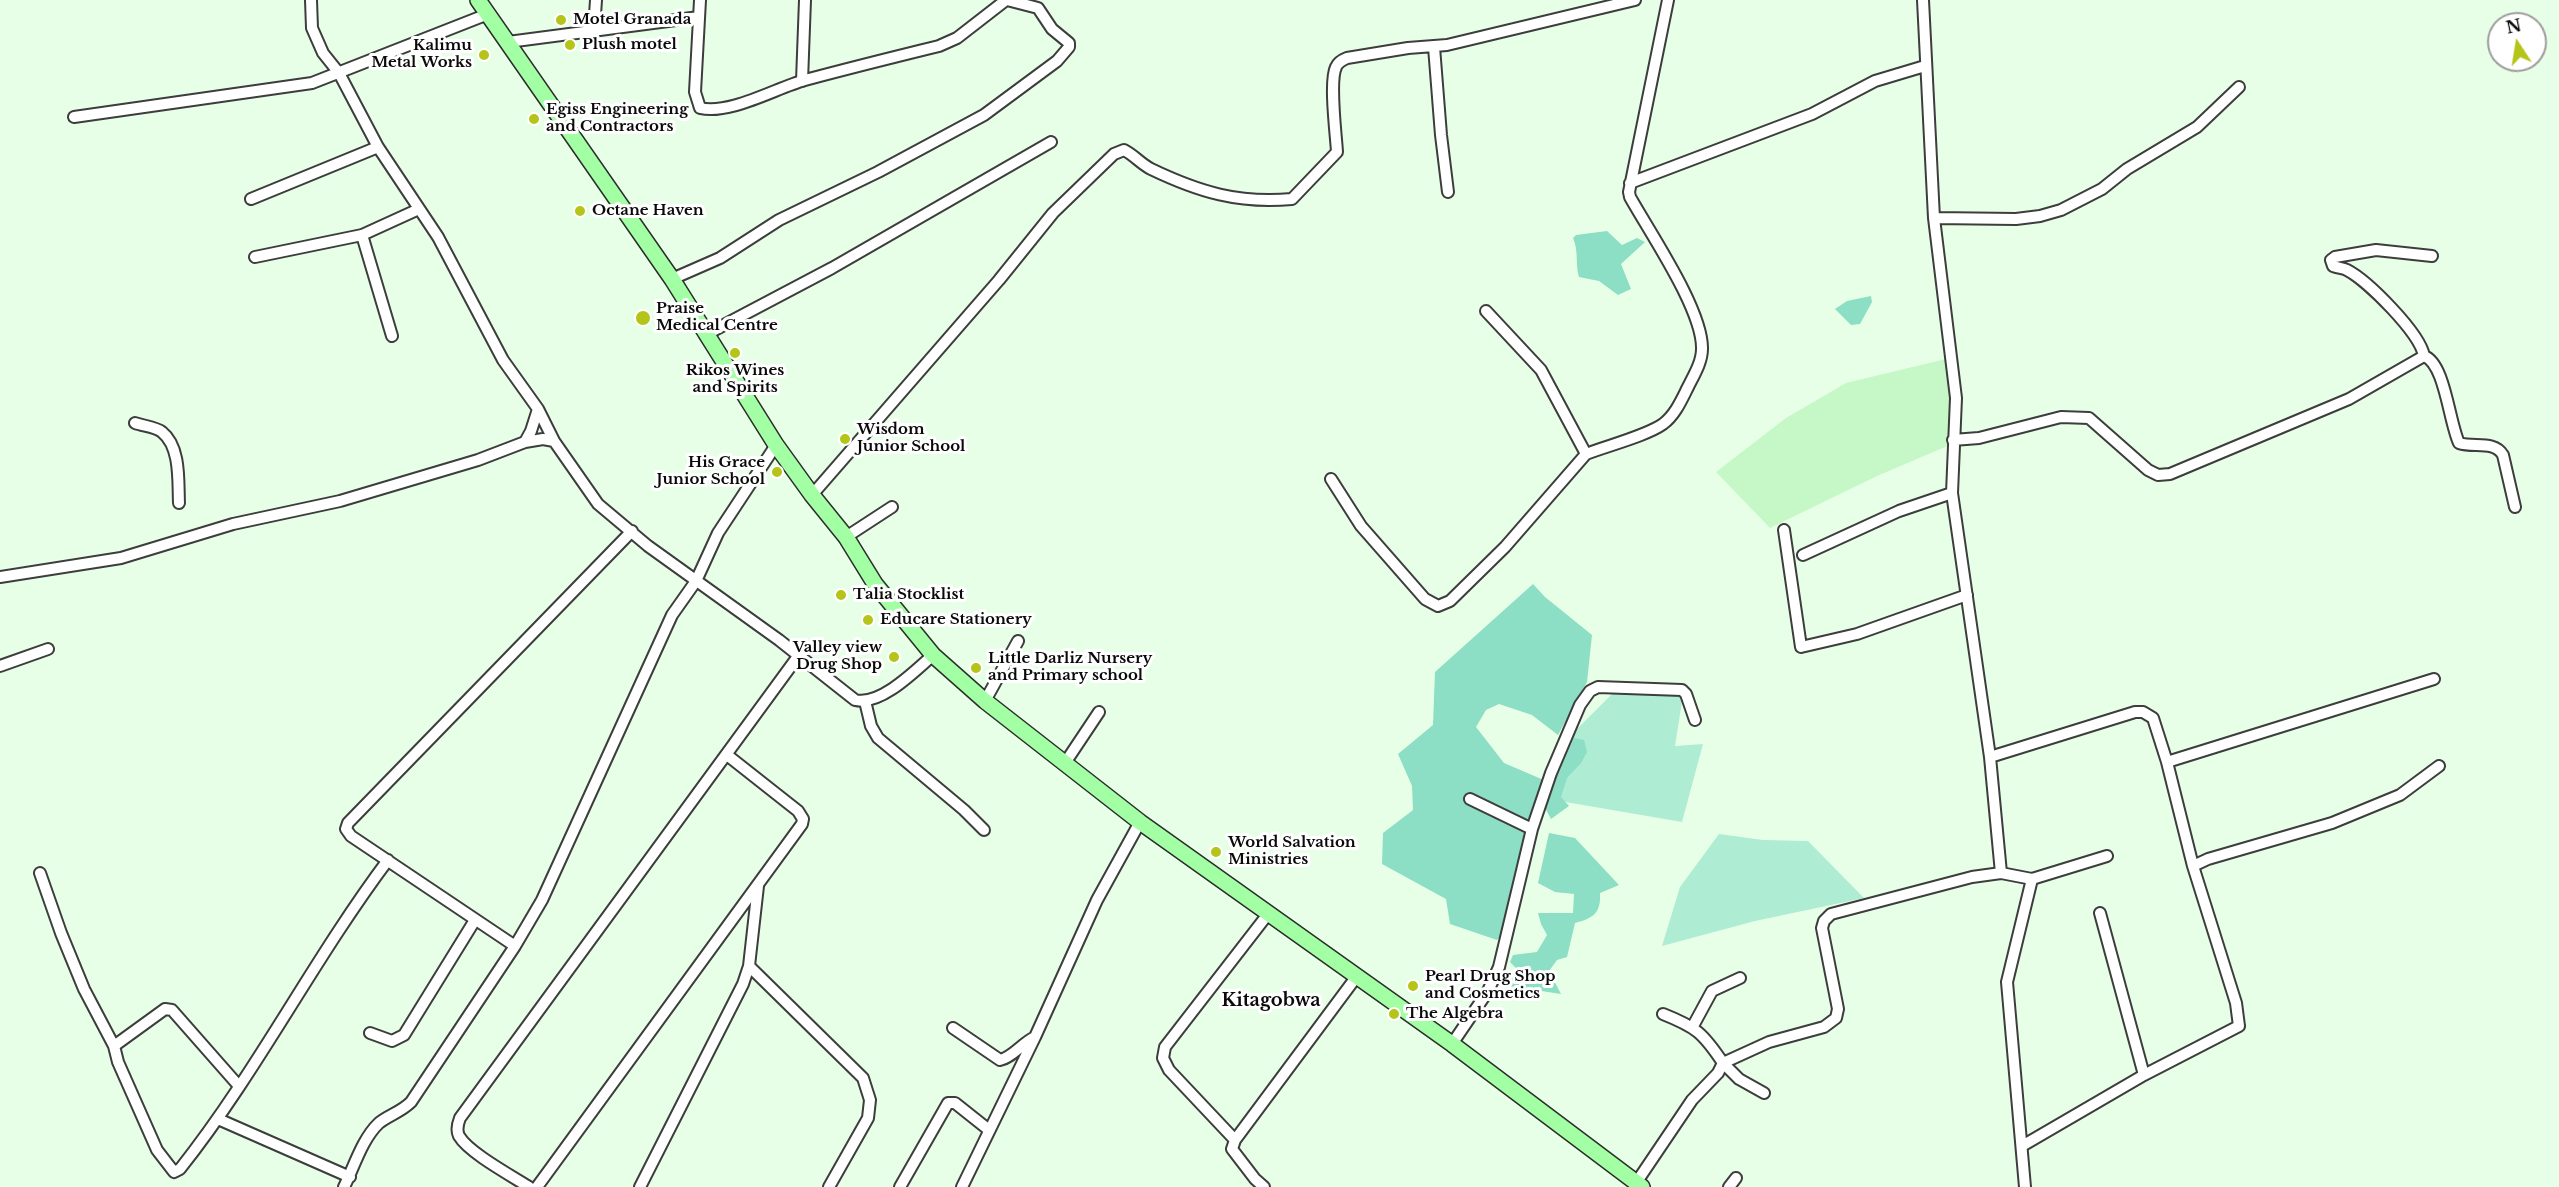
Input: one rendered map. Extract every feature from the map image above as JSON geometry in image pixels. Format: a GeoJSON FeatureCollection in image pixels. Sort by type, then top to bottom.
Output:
{"type":"FeatureCollection","features":[{"type":"Feature","properties":{"kind":"street"},"geometry":{"type":"LineString","coordinates":[[311,0],[312,28],[323,53],[339,73],[378,147],[448,256],[502,360],[538,409],[554,441],[598,504],[855,700],[865,701],[885,693],[933,656]]}},
{"type":"Feature","properties":{"kind":"street"},"geometry":{"type":"LineString","coordinates":[[478,0],[672,279],[776,445],[846,537],[875,584],[933,656],[984,700],[1140,822],[1452,1044],[1639,1185],[1692,1100],[1718,1073],[1723,1063],[1769,1042],[1824,1027],[1836,1018],[1838,1009],[1822,928],[1824,921],[1831,914],[1972,877],[2001,873],[2032,879],[2107,856]]}},
{"type":"Feature","properties":{"kind":"street"},"geometry":{"type":"LineString","coordinates":[[594,30],[596,0]]}},
{"type":"Feature","properties":{"kind":"street"},"geometry":{"type":"LineString","coordinates":[[672,279],[720,258],[779,220],[878,172],[984,114],[1057,61],[1069,47],[1069,43],[1052,29],[1038,8],[1006,0],[957,38],[939,46],[802,81],[735,105],[713,110],[700,108],[695,92],[700,0]]}},
{"type":"Feature","properties":{"kind":"street"},"geometry":{"type":"LineString","coordinates":[[802,81],[805,0]]}},
{"type":"Feature","properties":{"kind":"street"},"geometry":{"type":"LineString","coordinates":[[812,495],[999,280],[1053,213],[1114,154],[1124,150],[1151,169],[1222,196],[1240,200],[1292,199],[1337,152],[1334,72],[1339,62],[1347,58],[1408,48],[1434,47],[1522,29],[1635,0]]}},
{"type":"Feature","properties":{"kind":"street"},"geometry":{"type":"LineString","coordinates":[[1331,479],[1361,526],[1425,599],[1438,606],[1450,601],[1504,547],[1586,454],[1665,423],[1680,404],[1702,352],[1702,335],[1663,252],[1630,198],[1630,183],[1668,0]]}},
{"type":"Feature","properties":{"kind":"street"},"geometry":{"type":"LineString","coordinates":[[1923,0],[1924,66],[1934,218],[1956,398],[1952,493],[1990,757],[2001,873]]}},
{"type":"Feature","properties":{"kind":"street"},"geometry":{"type":"LineString","coordinates":[[74,117],[312,82],[488,14]]}},
{"type":"Feature","properties":{"kind":"street"},"geometry":{"type":"LineString","coordinates":[[508,42],[699,17]]}},
{"type":"Feature","properties":{"kind":"street"},"geometry":{"type":"LineString","coordinates":[[1434,47],[1448,192]]}},
{"type":"Feature","properties":{"kind":"street"},"geometry":{"type":"LineString","coordinates":[[1630,183],[1812,114],[1875,81],[1924,66]]}},
{"type":"Feature","properties":{"kind":"street"},"geometry":{"type":"LineString","coordinates":[[1934,218],[2016,219],[2061,210],[2102,189],[2127,169],[2197,128],[2239,87]]}},
{"type":"Feature","properties":{"kind":"street"},"geometry":{"type":"LineString","coordinates":[[705,334],[832,268],[1051,142]]}},
{"type":"Feature","properties":{"kind":"street"},"geometry":{"type":"LineString","coordinates":[[251,199],[378,147]]}},
{"type":"Feature","properties":{"kind":"street"},"geometry":{"type":"LineString","coordinates":[[255,257],[362,235],[419,210]]}},
{"type":"Feature","properties":{"kind":"street"},"geometry":{"type":"LineString","coordinates":[[362,235],[392,336]]}},
{"type":"Feature","properties":{"kind":"street"},"geometry":{"type":"LineString","coordinates":[[2432,256],[2376,250],[2335,257],[2331,260],[2333,267],[2347,270],[2386,301],[2420,343],[2424,356],[2433,361],[2440,375],[2453,431],[2459,443],[2491,446],[2500,450],[2515,507]]}},
{"type":"Feature","properties":{"kind":"street"},"geometry":{"type":"LineString","coordinates":[[1486,311],[1541,370],[1586,454]]}},
{"type":"Feature","properties":{"kind":"street"},"geometry":{"type":"LineString","coordinates":[[1953,440],[1979,438],[2061,417],[2089,418],[2148,470],[2158,475],[2170,474],[2349,399],[2424,356]]}},
{"type":"Feature","properties":{"kind":"street"},"geometry":{"type":"LineString","coordinates":[[525,442],[538,409]]}},
{"type":"Feature","properties":{"kind":"street"},"geometry":{"type":"LineString","coordinates":[[135,423],[162,431],[172,446],[177,468],[179,503]]}},
{"type":"Feature","properties":{"kind":"street"},"geometry":{"type":"LineString","coordinates":[[0,577],[121,558],[233,524],[340,501],[478,460],[525,442],[543,439],[554,441]]}},
{"type":"Feature","properties":{"kind":"street"},"geometry":{"type":"LineString","coordinates":[[218,1119],[347,1182],[372,1131],[411,1102],[515,946],[542,900],[665,629],[696,580],[718,534],[776,445]]}},
{"type":"Feature","properties":{"kind":"street"},"geometry":{"type":"LineString","coordinates":[[1803,555],[1899,511],[1952,493]]}},
{"type":"Feature","properties":{"kind":"street"},"geometry":{"type":"LineString","coordinates":[[846,537],[892,507]]}},
{"type":"Feature","properties":{"kind":"street"},"geometry":{"type":"LineString","coordinates":[[1784,530],[1802,647],[1857,634],[1967,595]]}},
{"type":"Feature","properties":{"kind":"street"},"geometry":{"type":"LineString","coordinates":[[515,946],[351,836],[346,829],[348,823],[632,531]]}},
{"type":"Feature","properties":{"kind":"street"},"geometry":{"type":"LineString","coordinates":[[984,700],[1018,641]]}},
{"type":"Feature","properties":{"kind":"street"},"geometry":{"type":"LineString","coordinates":[[0,666],[48,649]]}},
{"type":"Feature","properties":{"kind":"street"},"geometry":{"type":"LineString","coordinates":[[529,1187],[476,1153],[459,1136],[460,1118],[728,755],[798,655]]}},
{"type":"Feature","properties":{"kind":"street"},"geometry":{"type":"LineString","coordinates":[[2168,762],[2434,679]]}},
{"type":"Feature","properties":{"kind":"street"},"geometry":{"type":"LineString","coordinates":[[1452,1044],[1488,991],[1499,967],[1532,829],[1551,773],[1580,705],[1590,691],[1608,686],[1682,690],[1686,694],[1695,720]]}},
{"type":"Feature","properties":{"kind":"street"},"geometry":{"type":"LineString","coordinates":[[865,701],[871,726],[878,738],[964,810],[984,830]]}},
{"type":"Feature","properties":{"kind":"street"},"geometry":{"type":"LineString","coordinates":[[1065,763],[1099,712]]}},
{"type":"Feature","properties":{"kind":"street"},"geometry":{"type":"LineString","coordinates":[[1990,757],[2135,712],[2143,712],[2153,718],[2168,762],[2193,866],[2236,1003],[2239,1026],[2144,1075],[2022,1146]]}},
{"type":"Feature","properties":{"kind":"street"},"geometry":{"type":"LineString","coordinates":[[537,1187],[798,831],[803,819],[798,811],[728,755]]}},
{"type":"Feature","properties":{"kind":"street"},"geometry":{"type":"LineString","coordinates":[[2193,866],[2208,859],[2332,823],[2400,795],[2439,766]]}},
{"type":"Feature","properties":{"kind":"street"},"geometry":{"type":"LineString","coordinates":[[1470,799],[1532,829]]}},
{"type":"Feature","properties":{"kind":"street"},"geometry":{"type":"LineString","coordinates":[[962,1187],[1035,1037],[1097,900],[1140,822]]}},
{"type":"Feature","properties":{"kind":"street"},"geometry":{"type":"LineString","coordinates":[[40,873],[60,933],[84,989],[114,1046],[118,1062],[157,1150],[174,1172],[180,1169],[218,1119],[361,897],[388,860]]}},
{"type":"Feature","properties":{"kind":"street"},"geometry":{"type":"LineString","coordinates":[[2025,1187],[2007,982],[2032,879]]}},
{"type":"Feature","properties":{"kind":"street"},"geometry":{"type":"LineString","coordinates":[[640,1187],[736,998],[749,966],[758,886]]}},
{"type":"Feature","properties":{"kind":"street"},"geometry":{"type":"LineString","coordinates":[[2100,913],[2144,1075]]}},
{"type":"Feature","properties":{"kind":"street"},"geometry":{"type":"LineString","coordinates":[[1235,1140],[1168,1070],[1162,1058],[1163,1052],[1268,914]]}},
{"type":"Feature","properties":{"kind":"street"},"geometry":{"type":"LineString","coordinates":[[370,1033],[392,1041],[404,1035],[475,920]]}},
{"type":"Feature","properties":{"kind":"street"},"geometry":{"type":"LineString","coordinates":[[749,966],[863,1078],[869,1091],[868,1118],[829,1187]]}},
{"type":"Feature","properties":{"kind":"street"},"geometry":{"type":"LineString","coordinates":[[1264,1187],[1232,1149],[1235,1140],[1357,976]]}},
{"type":"Feature","properties":{"kind":"street"},"geometry":{"type":"LineString","coordinates":[[1693,1026],[1712,991],[1740,978]]}},
{"type":"Feature","properties":{"kind":"street"},"geometry":{"type":"LineString","coordinates":[[114,1046],[165,1010],[172,1010],[238,1085]]}},
{"type":"Feature","properties":{"kind":"street"},"geometry":{"type":"LineString","coordinates":[[1663,1014],[1693,1026],[1739,1079],[1764,1093]]}},
{"type":"Feature","properties":{"kind":"street"},"geometry":{"type":"LineString","coordinates":[[953,1028],[1000,1060],[1009,1058],[1023,1044],[1035,1037]]}},
{"type":"Feature","properties":{"kind":"street"},"geometry":{"type":"LineString","coordinates":[[900,1187],[948,1103],[955,1102],[989,1130]]}},
{"type":"Feature","properties":{"kind":"green space"},"geometry":{"type":"Polygon","coordinates":[[[1954,357],[1959,441],[1877,476],[1770,528],[1716,472],[1786,418],[1846,383],[1954,357]]]}},
{"type":"Feature","properties":{"kind":"green space"},"geometry":{"type":"Polygon","coordinates":[[[1616,690],[1683,695],[1675,746],[1703,744],[1682,822],[1548,799],[1574,732],[1616,690]]]}},
{"type":"Feature","properties":{"kind":"green space"},"geometry":{"type":"Polygon","coordinates":[[[1719,834],[1763,840],[1808,841],[1864,898],[1755,921],[1662,946],[1680,887],[1719,834]]]}},
{"type":"Feature","properties":{"kind":"shaded area"},"geometry":{"type":"Polygon","coordinates":[[[1607,231],[1622,245],[1637,238],[1645,242],[1621,264],[1631,289],[1618,295],[1599,281],[1579,277],[1578,272],[1573,238],[1576,235],[1607,231]]]}},
{"type":"Feature","properties":{"kind":"shaded area"},"geometry":{"type":"Polygon","coordinates":[[[1871,296],[1872,302],[1860,324],[1851,325],[1835,309],[1847,301],[1871,296]]]}},
{"type":"Feature","properties":{"kind":"shaded area"},"geometry":{"type":"Polygon","coordinates":[[[1533,584],[1545,597],[1592,635],[1587,682],[1558,735],[1532,715],[1499,704],[1486,710],[1476,727],[1504,763],[1546,781],[1506,931],[1497,940],[1450,924],[1446,899],[1382,864],[1383,833],[1413,810],[1412,786],[1398,754],[1433,725],[1435,672],[1533,584]]]}},
{"type":"Feature","properties":{"kind":"shaded area"},"geometry":{"type":"Polygon","coordinates":[[[1574,738],[1584,740],[1587,752],[1581,763],[1567,778],[1561,797],[1569,806],[1551,819],[1544,806],[1574,738]]]}},
{"type":"Feature","properties":{"kind":"shaded area"},"geometry":{"type":"Polygon","coordinates":[[[1549,833],[1575,838],[1619,885],[1600,893],[1599,906],[1595,914],[1575,923],[1567,957],[1557,960],[1549,971],[1561,994],[1509,986],[1516,968],[1510,962],[1513,955],[1537,952],[1547,935],[1538,913],[1573,913],[1574,894],[1555,892],[1538,883],[1549,833]]]}},
{"type":"Feature","properties":{"kind":"place","name":"Motel Granada"},"geometry":{"type":"Point","coordinates":[561,20]}},
{"type":"Feature","properties":{"kind":"place","name":"Plush motel"},"geometry":{"type":"Point","coordinates":[570,45]}},
{"type":"Feature","properties":{"kind":"place","name":"Kalimu Metal Works"},"geometry":{"type":"Point","coordinates":[484,55]}},
{"type":"Feature","properties":{"kind":"place","name":"Egiss Engineering and Contractors"},"geometry":{"type":"Point","coordinates":[534,119]}},
{"type":"Feature","properties":{"kind":"place","name":"Octane Haven"},"geometry":{"type":"Point","coordinates":[580,211]}},
{"type":"Feature","properties":{"kind":"place","name":"Praise Medical Centre"},"geometry":{"type":"Point","coordinates":[643,318]}},
{"type":"Feature","properties":{"kind":"place","name":"Rikos Wines and Spirits"},"geometry":{"type":"Point","coordinates":[735,353]}},
{"type":"Feature","properties":{"kind":"place","name":"Wisdom Junior School"},"geometry":{"type":"Point","coordinates":[845,439]}},
{"type":"Feature","properties":{"kind":"place","name":"His Grace Junior School"},"geometry":{"type":"Point","coordinates":[777,472]}},
{"type":"Feature","properties":{"kind":"place","name":"Talia Stocklist"},"geometry":{"type":"Point","coordinates":[841,595]}},
{"type":"Feature","properties":{"kind":"place","name":"Educare Stationery"},"geometry":{"type":"Point","coordinates":[868,620]}},
{"type":"Feature","properties":{"kind":"place","name":"Valley view Drug Shop"},"geometry":{"type":"Point","coordinates":[894,657]}},
{"type":"Feature","properties":{"kind":"place","name":"Little Darliz Nursery and Primary school"},"geometry":{"type":"Point","coordinates":[976,668]}},
{"type":"Feature","properties":{"kind":"place","name":"World Salvation Ministries"},"geometry":{"type":"Point","coordinates":[1216,852]}},
{"type":"Feature","properties":{"kind":"place","name":"Pearl Drug Shop and Cosmetics"},"geometry":{"type":"Point","coordinates":[1413,986]}},
{"type":"Feature","properties":{"kind":"place","name":"The Algebra"},"geometry":{"type":"Point","coordinates":[1394,1014]}},
{"type":"Feature","properties":{"kind":"district","name":"Kitagobwa"},"geometry":{"type":"Point","coordinates":[1271,1001]}}]}
